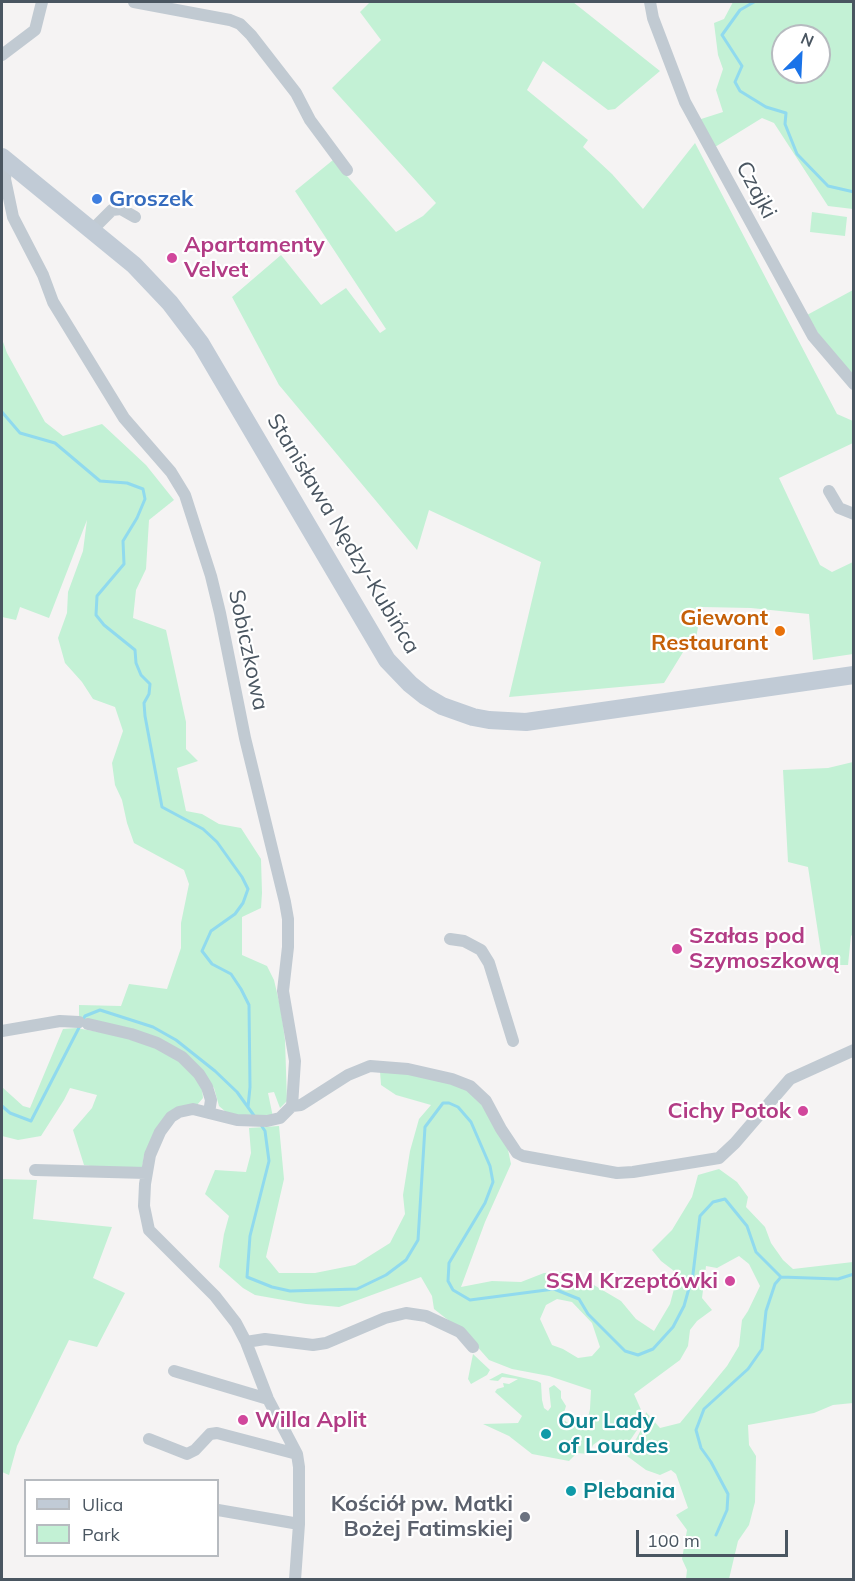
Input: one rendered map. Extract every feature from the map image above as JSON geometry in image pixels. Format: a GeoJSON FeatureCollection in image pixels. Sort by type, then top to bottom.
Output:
{"type":"FeatureCollection","features":[{"type":"Feature","properties":{"kind":"street"},"geometry":{"type":"LineString","coordinates":[[2,55],[35,30],[42,2]]}},
{"type":"Feature","properties":{"kind":"street"},"geometry":{"type":"LineString","coordinates":[[134,2],[230,20],[240,24],[297,93],[310,120],[347,170]]}},
{"type":"Feature","properties":{"kind":"street","name":"Czajki"},"geometry":{"type":"LineString","coordinates":[[650,2],[653,18],[685,102],[813,336],[854,384]]}},
{"type":"Feature","properties":{"kind":"street","name":"Stanisława Nędzy-Kubińca"},"geometry":{"type":"LineString","coordinates":[[4,159],[92,230],[150,281],[201,344],[387,660],[410,684],[442,706],[473,717],[526,722],[854,675]]}},
{"type":"Feature","properties":{"kind":"street","name":"Sobiczkowa"},"geometry":{"type":"LineString","coordinates":[[4,159],[5,179],[13,217],[43,275],[53,302],[124,418],[171,472],[185,495],[211,576],[245,738],[288,919],[288,947],[283,991],[295,1061],[292,1106]]}},
{"type":"Feature","properties":{"kind":"street"},"geometry":{"type":"LineString","coordinates":[[92,230],[112,210],[121,209],[135,217]]}},
{"type":"Feature","properties":{"kind":"street"},"geometry":{"type":"LineString","coordinates":[[829,491],[839,508],[854,514]]}},
{"type":"Feature","properties":{"kind":"street"},"geometry":{"type":"LineString","coordinates":[[450,939],[464,941],[481,950],[489,963],[513,1041]]}},
{"type":"Feature","properties":{"kind":"street"},"geometry":{"type":"LineString","coordinates":[[2,1030],[60,1021],[84,1023],[158,1043],[189,1063],[203,1080],[211,1100],[209,1113]]}},
{"type":"Feature","properties":{"kind":"street"},"geometry":{"type":"LineString","coordinates":[[295,1580],[299,1524],[297,1454],[268,1399],[246,1342],[227,1309],[149,1230],[144,1206],[146,1173],[154,1144],[171,1117],[188,1109],[242,1121],[267,1121],[280,1118],[292,1106],[301,1105],[348,1075],[370,1066],[408,1069],[452,1079],[470,1086],[484,1097],[501,1129],[517,1153],[523,1156],[617,1173],[633,1172],[719,1158],[735,1143],[790,1079],[854,1050]]}},
{"type":"Feature","properties":{"kind":"street"},"geometry":{"type":"LineString","coordinates":[[35,1170],[146,1173]]}},
{"type":"Feature","properties":{"kind":"street"},"geometry":{"type":"LineString","coordinates":[[246,1342],[265,1339],[313,1345],[326,1344],[385,1318],[398,1314],[415,1314],[426,1316],[460,1332],[473,1347]]}},
{"type":"Feature","properties":{"kind":"street"},"geometry":{"type":"LineString","coordinates":[[174,1371],[268,1399]]}},
{"type":"Feature","properties":{"kind":"street"},"geometry":{"type":"LineString","coordinates":[[149,1439],[187,1454],[195,1450],[210,1434],[217,1433],[297,1454]]}},
{"type":"Feature","properties":{"kind":"street"},"geometry":{"type":"LineString","coordinates":[[219,1510],[299,1524]]}},
{"type":"Feature","properties":{"kind":"green space"},"geometry":{"type":"Polygon","coordinates":[[[370,2],[573,2],[660,71],[615,109],[608,110],[543,61],[527,90],[588,140],[583,147],[612,174],[643,209],[695,143],[837,414],[853,421],[853,443],[779,478],[820,565],[832,572],[853,562],[853,654],[813,660],[809,614],[751,608],[702,607],[695,643],[688,644],[664,683],[509,697],[541,562],[429,510],[417,550],[279,385],[232,297],[281,255],[321,305],[346,288],[380,333],[386,329],[295,191],[333,160],[396,232],[423,216],[436,203],[332,88],[381,40],[360,12],[370,2]]]}},
{"type":"Feature","properties":{"kind":"green space"},"geometry":{"type":"Polygon","coordinates":[[[733,2],[853,2],[853,209],[828,206],[774,123],[762,118],[715,147],[698,120],[723,112],[716,90],[723,69],[718,55],[714,23],[724,19],[733,2]]]}},
{"type":"Feature","properties":{"kind":"green space"},"geometry":{"type":"Polygon","coordinates":[[[812,212],[847,217],[845,236],[810,232],[812,212]]]}},
{"type":"Feature","properties":{"kind":"green space"},"geometry":{"type":"Polygon","coordinates":[[[853,290],[853,378],[828,349],[807,315],[853,290]]]}},
{"type":"Feature","properties":{"kind":"green space"},"geometry":{"type":"Polygon","coordinates":[[[2,339],[7,353],[45,422],[63,436],[102,424],[146,465],[174,500],[149,520],[146,569],[136,590],[133,618],[166,630],[186,722],[186,749],[198,761],[177,768],[186,811],[202,814],[219,824],[241,828],[261,859],[261,908],[242,917],[242,955],[267,966],[274,980],[281,1010],[285,1040],[287,1101],[280,1108],[274,1092],[268,1093],[273,1117],[243,1118],[227,1113],[219,1106],[214,1088],[178,1051],[79,1020],[79,1005],[121,1006],[129,984],[167,989],[181,948],[181,923],[189,884],[184,870],[134,843],[122,800],[115,785],[112,763],[123,731],[115,707],[93,699],[65,663],[58,638],[67,613],[68,592],[83,551],[87,520],[49,618],[20,607],[16,620],[2,617],[2,339]]]}},
{"type":"Feature","properties":{"kind":"green space"},"geometry":{"type":"Polygon","coordinates":[[[853,762],[853,934],[848,965],[823,965],[808,867],[788,862],[783,770],[828,768],[853,762]]]}},
{"type":"Feature","properties":{"kind":"green space"},"geometry":{"type":"Polygon","coordinates":[[[76,1028],[117,1035],[158,1049],[177,1059],[193,1074],[202,1089],[203,1098],[197,1105],[157,1127],[144,1155],[142,1168],[118,1170],[84,1165],[73,1130],[92,1108],[97,1095],[70,1088],[41,1136],[18,1140],[2,1136],[2,1087],[23,1106],[30,1108],[63,1029],[76,1028]]]}},
{"type":"Feature","properties":{"kind":"green space"},"geometry":{"type":"Polygon","coordinates":[[[380,1071],[404,1073],[470,1086],[507,1145],[511,1164],[485,1222],[461,1287],[492,1281],[521,1282],[544,1273],[562,1272],[582,1278],[621,1301],[636,1319],[654,1331],[670,1304],[678,1274],[661,1261],[652,1250],[672,1230],[692,1197],[698,1175],[719,1169],[737,1182],[748,1197],[746,1207],[765,1227],[771,1243],[783,1260],[793,1269],[853,1262],[853,1403],[833,1405],[814,1413],[748,1425],[749,1445],[756,1456],[755,1502],[749,1525],[738,1541],[729,1579],[686,1579],[687,1570],[682,1559],[687,1530],[676,1515],[688,1508],[676,1474],[671,1470],[660,1475],[646,1470],[627,1456],[642,1428],[646,1412],[660,1428],[680,1423],[727,1366],[739,1346],[742,1320],[760,1286],[749,1264],[739,1256],[717,1268],[706,1266],[702,1298],[712,1310],[697,1321],[690,1330],[688,1346],[680,1360],[634,1394],[642,1412],[639,1427],[627,1445],[601,1439],[593,1445],[589,1454],[577,1453],[569,1461],[532,1454],[509,1436],[483,1424],[518,1423],[522,1416],[495,1392],[504,1387],[503,1383],[509,1384],[518,1379],[502,1377],[498,1381],[489,1380],[502,1373],[541,1383],[544,1408],[548,1411],[551,1407],[549,1388],[554,1385],[561,1391],[561,1398],[566,1406],[562,1419],[578,1427],[587,1422],[591,1390],[549,1376],[512,1369],[489,1360],[466,1334],[434,1309],[432,1296],[421,1277],[339,1307],[255,1295],[243,1288],[219,1267],[229,1216],[205,1194],[215,1170],[246,1172],[251,1153],[249,1128],[279,1126],[284,1179],[266,1257],[279,1273],[315,1273],[355,1265],[390,1243],[405,1214],[403,1195],[410,1151],[419,1119],[431,1105],[396,1095],[381,1085],[380,1071]],[[557,1299],[546,1305],[540,1319],[552,1345],[578,1358],[592,1356],[600,1347],[592,1323],[572,1302],[557,1299]]]}},
{"type":"Feature","properties":{"kind":"green space"},"geometry":{"type":"Polygon","coordinates":[[[2,1179],[37,1180],[33,1219],[112,1227],[93,1278],[125,1293],[97,1347],[69,1340],[17,1446],[9,1475],[2,1472],[2,1179]]]}},
{"type":"Feature","properties":{"kind":"green space"},"geometry":{"type":"Polygon","coordinates":[[[473,1354],[490,1370],[487,1375],[471,1384],[468,1379],[473,1354]]]}},
{"type":"Feature","properties":{"kind":"waterway"},"geometry":{"type":"LineString","coordinates":[[754,2],[740,10],[722,35],[742,66],[735,82],[740,91],[766,107],[786,113],[785,124],[797,154],[828,186],[854,192]]}},
{"type":"Feature","properties":{"kind":"waterway"},"geometry":{"type":"LineString","coordinates":[[2,412],[20,433],[55,443],[100,481],[127,483],[143,489],[145,499],[123,541],[124,564],[97,596],[96,615],[104,625],[135,650],[136,663],[141,675],[150,684],[149,694],[144,703],[145,716],[162,807],[203,829],[217,842],[248,889],[243,903],[235,914],[211,931],[202,951],[212,964],[231,974],[249,1005],[250,1087],[248,1107]]}},
{"type":"Feature","properties":{"kind":"waterway"},"geometry":{"type":"LineString","coordinates":[[2,1106],[10,1113],[31,1121],[85,1016],[100,1010],[153,1027],[176,1040],[237,1092],[255,1117]]}},
{"type":"Feature","properties":{"kind":"waterway"},"geometry":{"type":"LineString","coordinates":[[261,1125],[265,1131],[269,1161],[250,1236],[247,1277],[272,1287],[290,1291],[357,1289],[386,1275],[406,1260],[418,1240],[425,1127],[443,1103],[458,1107],[471,1122],[490,1166],[493,1182],[485,1203],[449,1263],[448,1281],[453,1290],[470,1300],[554,1289],[579,1299],[588,1314],[625,1351],[638,1355],[653,1349],[673,1327],[684,1306],[693,1274],[700,1216],[713,1202],[725,1199],[747,1226],[756,1252],[781,1277],[838,1279],[854,1274]]}},
{"type":"Feature","properties":{"kind":"waterway"},"geometry":{"type":"LineString","coordinates":[[716,1535],[727,1510],[728,1494],[701,1448],[696,1430],[704,1409],[748,1369],[762,1349],[766,1311],[775,1284],[781,1277]]}},
{"type":"Feature","properties":{"kind":"place","name":"Groszek"},"geometry":{"type":"Point","coordinates":[97,199]}},
{"type":"Feature","properties":{"kind":"place","name":"Apartamenty Velvet"},"geometry":{"type":"Point","coordinates":[172,258]}},
{"type":"Feature","properties":{"kind":"place","name":"Giewont Restaurant"},"geometry":{"type":"Point","coordinates":[780,631]}},
{"type":"Feature","properties":{"kind":"place","name":"Szałas pod Szymoszkową"},"geometry":{"type":"Point","coordinates":[677,949]}},
{"type":"Feature","properties":{"kind":"place","name":"Cichy Potok"},"geometry":{"type":"Point","coordinates":[803,1111]}},
{"type":"Feature","properties":{"kind":"place","name":"SSM Krzeptówki"},"geometry":{"type":"Point","coordinates":[730,1281]}},
{"type":"Feature","properties":{"kind":"place","name":"Willa Aplit"},"geometry":{"type":"Point","coordinates":[243,1420]}},
{"type":"Feature","properties":{"kind":"place","name":"Our Lady of Lourdes"},"geometry":{"type":"Point","coordinates":[546,1434]}},
{"type":"Feature","properties":{"kind":"place","name":"Plebania"},"geometry":{"type":"Point","coordinates":[571,1491]}},
{"type":"Feature","properties":{"kind":"place","name":"Kościół pw. Matki Bożej Fatimskiej"},"geometry":{"type":"Point","coordinates":[525,1517]}}]}
